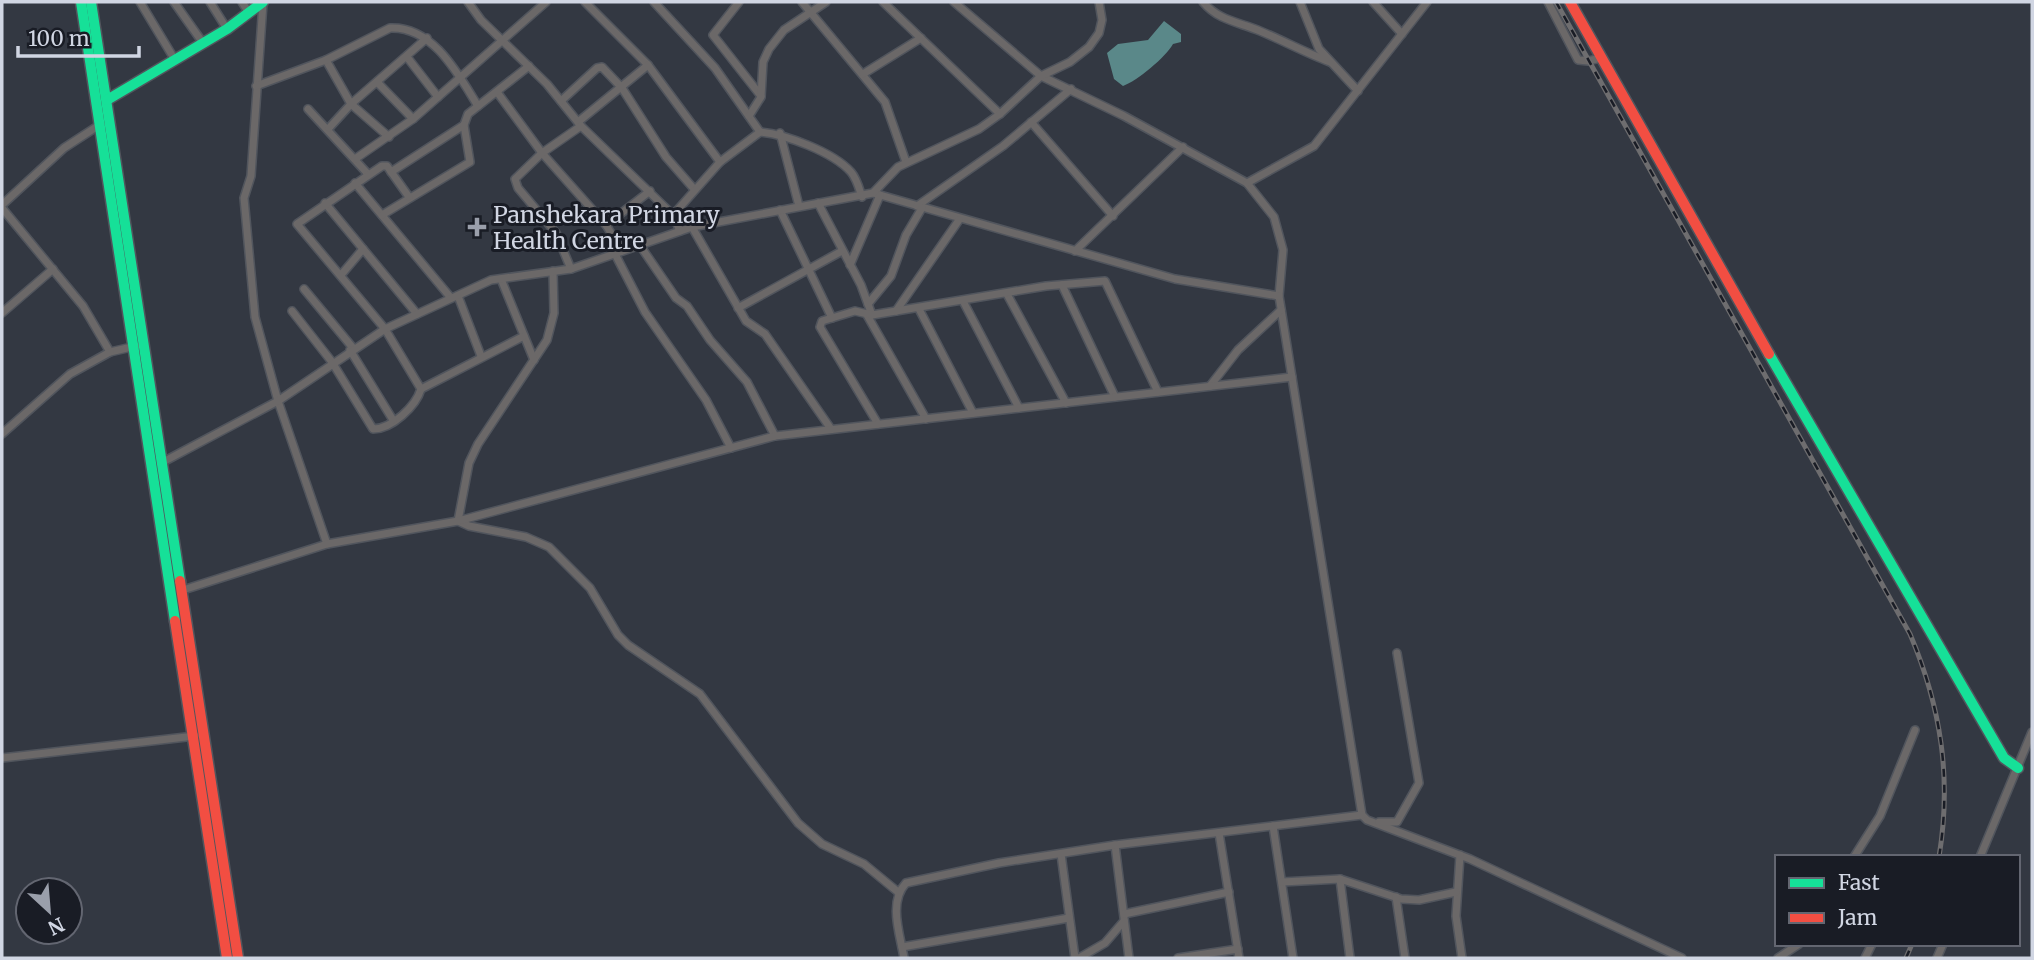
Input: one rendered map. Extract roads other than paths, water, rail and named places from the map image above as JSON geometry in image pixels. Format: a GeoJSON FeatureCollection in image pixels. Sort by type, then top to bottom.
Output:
{"type":"FeatureCollection","features":[{"type":"Feature","properties":{"kind":"street"},"geometry":{"type":"LineString","coordinates":[[81,2],[238,958]]}},
{"type":"Feature","properties":{"kind":"street"},"geometry":{"type":"LineString","coordinates":[[91,2],[183,590],[196,736],[228,958]]}},
{"type":"Feature","properties":{"kind":"street"},"geometry":{"type":"LineString","coordinates":[[139,2],[175,60]]}},
{"type":"Feature","properties":{"kind":"street"},"geometry":{"type":"LineString","coordinates":[[174,2],[203,43]]}},
{"type":"Feature","properties":{"kind":"street"},"geometry":{"type":"LineString","coordinates":[[210,2],[227,29]]}},
{"type":"Feature","properties":{"kind":"street"},"geometry":{"type":"LineString","coordinates":[[242,2],[249,13]]}},
{"type":"Feature","properties":{"kind":"street"},"geometry":{"type":"LineString","coordinates":[[107,100],[227,29],[263,2]]}},
{"type":"Feature","properties":{"kind":"street"},"geometry":{"type":"LineString","coordinates":[[263,2],[251,176],[244,198],[255,317],[278,401],[327,544]]}},
{"type":"Feature","properties":{"kind":"street"},"geometry":{"type":"LineString","coordinates":[[468,2],[579,124],[673,215],[680,231]]}},
{"type":"Feature","properties":{"kind":"street"},"geometry":{"type":"LineString","coordinates":[[355,159],[413,119],[546,2]]}},
{"type":"Feature","properties":{"kind":"street"},"geometry":{"type":"LineString","coordinates":[[585,2],[648,65],[720,162]]}},
{"type":"Feature","properties":{"kind":"street"},"geometry":{"type":"LineString","coordinates":[[654,2],[715,68],[760,132]]}},
{"type":"Feature","properties":{"kind":"street"},"geometry":{"type":"LineString","coordinates":[[739,2],[713,35],[761,97]]}},
{"type":"Feature","properties":{"kind":"street"},"geometry":{"type":"LineString","coordinates":[[802,2],[885,102],[906,162]]}},
{"type":"Feature","properties":{"kind":"street"},"geometry":{"type":"LineString","coordinates":[[749,116],[761,97],[763,62],[769,48],[784,30],[810,10],[826,2]]}},
{"type":"Feature","properties":{"kind":"street"},"geometry":{"type":"LineString","coordinates":[[883,2],[1000,114]]}},
{"type":"Feature","properties":{"kind":"street"},"geometry":{"type":"LineString","coordinates":[[954,2],[1041,76],[1183,147],[1247,183],[1274,216],[1283,250],[1279,296],[1362,815]]}},
{"type":"Feature","properties":{"kind":"street"},"geometry":{"type":"LineString","coordinates":[[850,265],[877,194],[906,162],[979,129],[1000,114],[1041,76],[1070,62],[1094,40],[1102,20],[1099,2]]}},
{"type":"Feature","properties":{"kind":"street"},"geometry":{"type":"LineString","coordinates":[[1203,2],[1224,20],[1261,31],[1330,62]]}},
{"type":"Feature","properties":{"kind":"street"},"geometry":{"type":"LineString","coordinates":[[1300,2],[1314,38],[1330,62],[1358,91]]}},
{"type":"Feature","properties":{"kind":"street"},"geometry":{"type":"LineString","coordinates":[[1373,2],[1402,34]]}},
{"type":"Feature","properties":{"kind":"street"},"geometry":{"type":"LineString","coordinates":[[1247,183],[1314,146],[1427,2]]}},
{"type":"Feature","properties":{"kind":"street"},"geometry":{"type":"LineString","coordinates":[[1548,2],[1578,60],[1601,58]]}},
{"type":"Feature","properties":{"kind":"street"},"geometry":{"type":"LineString","coordinates":[[1570,2],[1925,625],[2004,758],[2018,768]]}},
{"type":"Feature","properties":{"kind":"street"},"geometry":{"type":"LineString","coordinates":[[256,86],[326,60],[390,28],[415,31],[427,38],[460,78],[478,106]]}},
{"type":"Feature","properties":{"kind":"street"},"geometry":{"type":"LineString","coordinates":[[329,128],[351,104],[427,38]]}},
{"type":"Feature","properties":{"kind":"street"},"geometry":{"type":"LineString","coordinates":[[863,74],[921,38]]}},
{"type":"Feature","properties":{"kind":"street"},"geometry":{"type":"LineString","coordinates":[[407,57],[438,97]]}},
{"type":"Feature","properties":{"kind":"street"},"geometry":{"type":"LineString","coordinates":[[326,60],[351,104],[389,137]]}},
{"type":"Feature","properties":{"kind":"street"},"geometry":{"type":"LineString","coordinates":[[571,269],[556,233],[515,183],[517,176],[648,65]]}},
{"type":"Feature","properties":{"kind":"street"},"geometry":{"type":"LineString","coordinates":[[382,215],[470,162],[464,125],[468,114],[529,66]]}},
{"type":"Feature","properties":{"kind":"street"},"geometry":{"type":"LineString","coordinates":[[561,102],[600,67],[622,88],[666,157],[694,189]]}},
{"type":"Feature","properties":{"kind":"street"},"geometry":{"type":"LineString","coordinates":[[377,82],[413,119]]}},
{"type":"Feature","properties":{"kind":"street"},"geometry":{"type":"LineString","coordinates":[[868,304],[891,276],[919,207],[1070,89]]}},
{"type":"Feature","properties":{"kind":"street"},"geometry":{"type":"LineString","coordinates":[[497,92],[542,153],[606,225],[645,312],[706,400],[731,448]]}},
{"type":"Feature","properties":{"kind":"street"},"geometry":{"type":"LineString","coordinates":[[308,109],[329,128],[368,173]]}},
{"type":"Feature","properties":{"kind":"street"},"geometry":{"type":"LineString","coordinates":[[1031,122],[1113,216]]}},
{"type":"Feature","properties":{"kind":"street"},"geometry":{"type":"LineString","coordinates":[[102,124],[64,148],[2,206],[82,306],[110,352]]}},
{"type":"Feature","properties":{"kind":"street"},"geometry":{"type":"LineString","coordinates":[[391,172],[464,125]]}},
{"type":"Feature","properties":{"kind":"street"},"geometry":{"type":"LineString","coordinates":[[673,215],[720,162],[760,132],[779,133],[838,160],[851,172],[862,197]]}},
{"type":"Feature","properties":{"kind":"street"},"geometry":{"type":"LineString","coordinates":[[779,133],[799,206]]}},
{"type":"Feature","properties":{"kind":"street"},"geometry":{"type":"LineString","coordinates":[[1075,251],[1183,147]]}},
{"type":"Feature","properties":{"kind":"street"},"geometry":{"type":"LineString","coordinates":[[409,197],[384,165],[368,173],[298,222],[297,227],[385,329],[421,389]]}},
{"type":"Feature","properties":{"kind":"street"},"geometry":{"type":"LineString","coordinates":[[355,183],[454,297],[481,356]]}},
{"type":"Feature","properties":{"kind":"street"},"geometry":{"type":"LineString","coordinates":[[606,225],[650,191]]}},
{"type":"Feature","properties":{"kind":"street"},"geometry":{"type":"LineString","coordinates":[[163,462],[278,401],[332,362],[385,329],[501,279],[571,269],[692,227],[877,194],[959,220],[1175,279],[1279,296]]}},
{"type":"Feature","properties":{"kind":"street"},"geometry":{"type":"LineString","coordinates":[[325,203],[417,314]]}},
{"type":"Feature","properties":{"kind":"street"},"geometry":{"type":"LineString","coordinates":[[818,203],[850,265],[868,304],[870,315],[926,419]]}},
{"type":"Feature","properties":{"kind":"street"},"geometry":{"type":"LineString","coordinates":[[779,210],[832,318]]}},
{"type":"Feature","properties":{"kind":"street"},"geometry":{"type":"LineString","coordinates":[[895,311],[959,220]]}},
{"type":"Feature","properties":{"kind":"street"},"geometry":{"type":"LineString","coordinates":[[692,227],[750,326],[765,334],[831,429]]}},
{"type":"Feature","properties":{"kind":"street"},"geometry":{"type":"LineString","coordinates":[[639,244],[677,298],[687,306],[710,340],[747,382],[775,436]]}},
{"type":"Feature","properties":{"kind":"street"},"geometry":{"type":"LineString","coordinates":[[341,275],[363,249]]}},
{"type":"Feature","properties":{"kind":"street"},"geometry":{"type":"LineString","coordinates":[[738,308],[842,251]]}},
{"type":"Feature","properties":{"kind":"street"},"geometry":{"type":"LineString","coordinates":[[2,313],[53,269]]}},
{"type":"Feature","properties":{"kind":"street"},"geometry":{"type":"LineString","coordinates":[[457,521],[469,463],[478,444],[534,360],[552,326],[553,271]]}},
{"type":"Feature","properties":{"kind":"street"},"geometry":{"type":"LineString","coordinates":[[501,279],[534,360]]}},
{"type":"Feature","properties":{"kind":"street"},"geometry":{"type":"LineString","coordinates":[[878,424],[820,327],[822,321],[860,310],[870,315],[919,309],[1099,280],[1106,283],[1158,392]]}},
{"type":"Feature","properties":{"kind":"street"},"geometry":{"type":"LineString","coordinates":[[1062,285],[1115,397]]}},
{"type":"Feature","properties":{"kind":"street"},"geometry":{"type":"LineString","coordinates":[[304,289],[352,349],[393,420]]}},
{"type":"Feature","properties":{"kind":"street"},"geometry":{"type":"LineString","coordinates":[[1007,294],[1066,402]]}},
{"type":"Feature","properties":{"kind":"street"},"geometry":{"type":"LineString","coordinates":[[963,301],[1019,408]]}},
{"type":"Feature","properties":{"kind":"street"},"geometry":{"type":"LineString","coordinates":[[919,309],[973,413]]}},
{"type":"Feature","properties":{"kind":"street"},"geometry":{"type":"LineString","coordinates":[[1210,386],[1238,350],[1282,310]]}},
{"type":"Feature","properties":{"kind":"street"},"geometry":{"type":"LineString","coordinates":[[292,311],[332,362],[370,426],[377,430],[417,401],[421,389],[524,336]]}},
{"type":"Feature","properties":{"kind":"street"},"geometry":{"type":"LineString","coordinates":[[2,434],[71,374],[110,352],[136,346]]}},
{"type":"Feature","properties":{"kind":"street"},"geometry":{"type":"LineString","coordinates":[[183,590],[327,544],[457,521],[775,436],[1292,377]]}},
{"type":"Feature","properties":{"kind":"street"},"geometry":{"type":"LineString","coordinates":[[457,521],[469,527],[526,537],[549,547],[590,588],[628,645],[700,694],[799,823],[822,844],[864,864],[898,892]]}},
{"type":"Feature","properties":{"kind":"street"},"geometry":{"type":"LineString","coordinates":[[1372,821],[1398,822],[1419,783],[1397,653]]}},
{"type":"Feature","properties":{"kind":"street"},"geometry":{"type":"LineString","coordinates":[[1855,855],[1880,816],[1915,730]]}},
{"type":"Feature","properties":{"kind":"street"},"geometry":{"type":"LineString","coordinates":[[1981,855],[2032,732]]}},
{"type":"Feature","properties":{"kind":"street"},"geometry":{"type":"LineString","coordinates":[[2,758],[196,736]]}},
{"type":"Feature","properties":{"kind":"street"},"geometry":{"type":"LineString","coordinates":[[904,958],[896,905],[898,892],[906,883],[930,876],[1115,845],[1362,815],[1461,855],[1669,956],[1682,958]]}},
{"type":"Feature","properties":{"kind":"street"},"geometry":{"type":"LineString","coordinates":[[1273,826],[1293,958]]}},
{"type":"Feature","properties":{"kind":"street"},"geometry":{"type":"LineString","coordinates":[[1219,834],[1239,958]]}},
{"type":"Feature","properties":{"kind":"street"},"geometry":{"type":"LineString","coordinates":[[1115,845],[1129,958]]}},
{"type":"Feature","properties":{"kind":"street"},"geometry":{"type":"LineString","coordinates":[[1061,854],[1077,958],[1105,943],[1124,917],[1228,892]]}},
{"type":"Feature","properties":{"kind":"street"},"geometry":{"type":"LineString","coordinates":[[1461,855],[1457,892],[1462,958]]}},
{"type":"Feature","properties":{"kind":"street"},"geometry":{"type":"LineString","coordinates":[[1282,882],[1339,879],[1396,897],[1419,900],[1457,892]]}},
{"type":"Feature","properties":{"kind":"street"},"geometry":{"type":"LineString","coordinates":[[1339,879],[1350,958]]}},
{"type":"Feature","properties":{"kind":"street"},"geometry":{"type":"LineString","coordinates":[[1396,897],[1405,958]]}},
{"type":"Feature","properties":{"kind":"street"},"geometry":{"type":"LineString","coordinates":[[902,947],[1069,918]]}},
{"type":"Feature","properties":{"kind":"street"},"geometry":{"type":"LineString","coordinates":[[1778,958],[1789,947]]}},
{"type":"Feature","properties":{"kind":"street"},"geometry":{"type":"LineString","coordinates":[[1178,958],[1238,949]]}},
{"type":"Feature","properties":{"kind":"railway"},"geometry":{"type":"LineString","coordinates":[[1556,2],[1910,634],[1929,689],[1941,743],[1944,799],[1939,855]]}},
{"type":"Feature","properties":{"kind":"railway"},"geometry":{"type":"LineString","coordinates":[[1906,958],[1911,946]]}},
{"type":"Feature","properties":{"kind":"place","name":"Panshekara Primary Health Centre"},"geometry":{"type":"Point","coordinates":[477,227]}}]}
